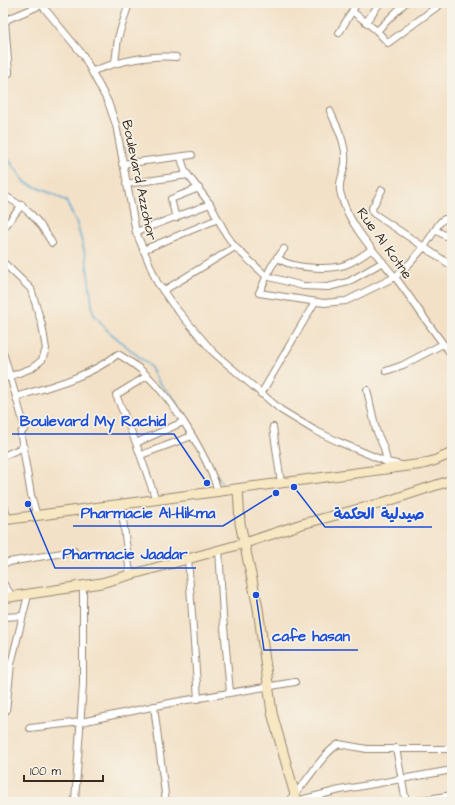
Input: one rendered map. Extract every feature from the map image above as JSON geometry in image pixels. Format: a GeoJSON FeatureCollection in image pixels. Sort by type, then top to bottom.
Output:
{"type":"FeatureCollection","features":[{"type":"Feature","properties":{"kind":"street"},"geometry":{"type":"LineString","coordinates":[[115,63],[118,38],[129,3]]}},
{"type":"Feature","properties":{"kind":"street"},"geometry":{"type":"LineString","coordinates":[[339,33],[357,3]]}},
{"type":"Feature","properties":{"kind":"street"},"geometry":{"type":"LineString","coordinates":[[366,22],[380,3]]}},
{"type":"Feature","properties":{"kind":"street"},"geometry":{"type":"LineString","coordinates":[[377,31],[405,3]]}},
{"type":"Feature","properties":{"kind":"street"},"geometry":{"type":"LineString","coordinates":[[352,11],[377,31],[388,43],[402,35],[442,3]]}},
{"type":"Feature","properties":{"kind":"street"},"geometry":{"type":"LineString","coordinates":[[9,73],[4,21],[43,4]]}},
{"type":"Feature","properties":{"kind":"street","name":"Boulevard Azzohor"},"geometry":{"type":"LineString","coordinates":[[43,4],[83,55],[93,71],[113,114],[136,232],[157,282],[163,292],[200,339],[222,361],[292,418],[314,430],[387,462],[405,466]]}},
{"type":"Feature","properties":{"kind":"street"},"geometry":{"type":"LineString","coordinates":[[93,71],[115,63],[159,56],[176,57]]}},
{"type":"Feature","properties":{"kind":"street","name":"Rue Al Kotne"},"geometry":{"type":"LineString","coordinates":[[330,111],[340,135],[345,155],[345,165],[340,176],[340,194],[346,211],[372,249],[395,277],[452,355]]}},
{"type":"Feature","properties":{"kind":"street"},"geometry":{"type":"LineString","coordinates":[[122,164],[192,156]]}},
{"type":"Feature","properties":{"kind":"street"},"geometry":{"type":"LineString","coordinates":[[181,158],[182,166],[210,204],[235,247],[266,276],[303,286],[328,287],[348,282],[383,262]]}},
{"type":"Feature","properties":{"kind":"street"},"geometry":{"type":"LineString","coordinates":[[126,184],[188,175]]}},
{"type":"Feature","properties":{"kind":"street"},"geometry":{"type":"LineString","coordinates":[[176,218],[171,198],[199,188]]}},
{"type":"Feature","properties":{"kind":"street"},"geometry":{"type":"LineString","coordinates":[[382,190],[372,208],[372,211],[452,266]]}},
{"type":"Feature","properties":{"kind":"street"},"geometry":{"type":"LineString","coordinates":[[3,194],[22,205],[34,216],[52,243]]}},
{"type":"Feature","properties":{"kind":"street"},"geometry":{"type":"LineString","coordinates":[[136,232],[210,204]]}},
{"type":"Feature","properties":{"kind":"street"},"geometry":{"type":"LineString","coordinates":[[3,229],[22,205]]}},
{"type":"Feature","properties":{"kind":"street"},"geometry":{"type":"LineString","coordinates":[[284,249],[266,276],[259,293],[315,302],[328,303],[346,300],[395,277],[424,247],[440,220],[444,218],[452,220]]}},
{"type":"Feature","properties":{"kind":"street"},"geometry":{"type":"LineString","coordinates":[[143,250],[218,220]]}},
{"type":"Feature","properties":{"kind":"street"},"geometry":{"type":"LineString","coordinates":[[435,230],[452,239]]}},
{"type":"Feature","properties":{"kind":"street"},"geometry":{"type":"LineString","coordinates":[[163,292],[235,247]]}},
{"type":"Feature","properties":{"kind":"street"},"geometry":{"type":"LineString","coordinates":[[278,257],[291,265],[334,267],[353,262],[372,249]]}},
{"type":"Feature","properties":{"kind":"street"},"geometry":{"type":"LineString","coordinates":[[3,262],[31,289],[45,338],[46,349],[42,360],[32,368],[6,378]]}},
{"type":"Feature","properties":{"kind":"street"},"geometry":{"type":"LineString","coordinates":[[262,394],[315,302]]}},
{"type":"Feature","properties":{"kind":"street"},"geometry":{"type":"LineString","coordinates":[[386,371],[403,365],[443,344]]}},
{"type":"Feature","properties":{"kind":"street"},"geometry":{"type":"LineString","coordinates":[[3,352],[6,378],[16,397],[25,428],[21,432],[31,494],[37,516]]}},
{"type":"Feature","properties":{"kind":"street"},"geometry":{"type":"LineString","coordinates":[[16,397],[85,374],[118,354],[147,376],[183,422],[208,466],[218,491]]}},
{"type":"Feature","properties":{"kind":"street"},"geometry":{"type":"LineString","coordinates":[[147,376],[116,395],[141,456],[156,500]]}},
{"type":"Feature","properties":{"kind":"street"},"geometry":{"type":"LineString","coordinates":[[367,390],[376,430],[384,448],[387,462]]}},
{"type":"Feature","properties":{"kind":"street"},"geometry":{"type":"LineString","coordinates":[[136,443],[183,422]]}},
{"type":"Feature","properties":{"kind":"street"},"geometry":{"type":"LineString","coordinates":[[273,427],[281,483]]}},
{"type":"Feature","properties":{"kind":"street"},"geometry":{"type":"LineString","coordinates":[[141,456],[192,436]]}},
{"type":"Feature","properties":{"kind":"street"},"geometry":{"type":"LineString","coordinates":[[3,456],[24,447]]}},
{"type":"Feature","properties":{"kind":"street"},"geometry":{"type":"LineString","coordinates":[[3,502],[5,520],[405,466],[436,460],[452,453]]}},
{"type":"Feature","properties":{"kind":"street"},"geometry":{"type":"LineString","coordinates":[[3,583],[8,597],[83,586],[245,543],[302,524],[382,503],[450,480]]}},
{"type":"Feature","properties":{"kind":"street"},"geometry":{"type":"LineString","coordinates":[[238,489],[240,523],[258,608],[267,686],[274,722],[296,800]]}},
{"type":"Feature","properties":{"kind":"street"},"geometry":{"type":"LineString","coordinates":[[120,504],[130,574]]}},
{"type":"Feature","properties":{"kind":"street"},"geometry":{"type":"LineString","coordinates":[[219,549],[230,692]]}},
{"type":"Feature","properties":{"kind":"street"},"geometry":{"type":"LineString","coordinates":[[3,563],[74,551]]}},
{"type":"Feature","properties":{"kind":"street"},"geometry":{"type":"LineString","coordinates":[[188,558],[198,699]]}},
{"type":"Feature","properties":{"kind":"street"},"geometry":{"type":"LineString","coordinates":[[76,802],[81,722],[83,586]]}},
{"type":"Feature","properties":{"kind":"street"},"geometry":{"type":"LineString","coordinates":[[3,713],[6,707],[11,664],[28,594]]}},
{"type":"Feature","properties":{"kind":"street"},"geometry":{"type":"LineString","coordinates":[[3,617],[22,616]]}},
{"type":"Feature","properties":{"kind":"street"},"geometry":{"type":"LineString","coordinates":[[30,728],[81,722],[154,706],[295,682]]}},
{"type":"Feature","properties":{"kind":"street"},"geometry":{"type":"LineString","coordinates":[[154,706],[166,802]]}},
{"type":"Feature","properties":{"kind":"street"},"geometry":{"type":"LineString","coordinates":[[296,800],[338,745],[367,749],[452,749]]}},
{"type":"Feature","properties":{"kind":"street"},"geometry":{"type":"LineString","coordinates":[[396,748],[406,802]]}},
{"type":"Feature","properties":{"kind":"street"},"geometry":{"type":"LineString","coordinates":[[287,802],[340,790],[452,770]]}},
{"type":"Feature","properties":{"kind":"street"},"geometry":{"type":"LineString","coordinates":[[411,802],[452,796]]}},
{"type":"Feature","properties":{"kind":"waterway"},"geometry":{"type":"LineString","coordinates":[[3,152],[26,183],[66,201],[77,224],[86,257],[93,313],[107,330],[150,366],[158,381],[174,399],[199,442]]}},
{"type":"Feature","properties":{"kind":"waterway"},"geometry":{"type":"LineString","coordinates":[[213,470],[222,483]]}},
{"type":"Feature","properties":{"kind":"place","name":"Boulevard My Rachid"},"geometry":{"type":"Point","coordinates":[207,483]}},
{"type":"Feature","properties":{"kind":"place","name":"صيدلية الحكمة"},"geometry":{"type":"Point","coordinates":[294,487]}},
{"type":"Feature","properties":{"kind":"place","name":"Pharmacie Al-Hikma"},"geometry":{"type":"Point","coordinates":[276,493]}},
{"type":"Feature","properties":{"kind":"place","name":"Pharmacie Jaadar"},"geometry":{"type":"Point","coordinates":[28,504]}},
{"type":"Feature","properties":{"kind":"place","name":"cafe hasan"},"geometry":{"type":"Point","coordinates":[256,595]}}]}
